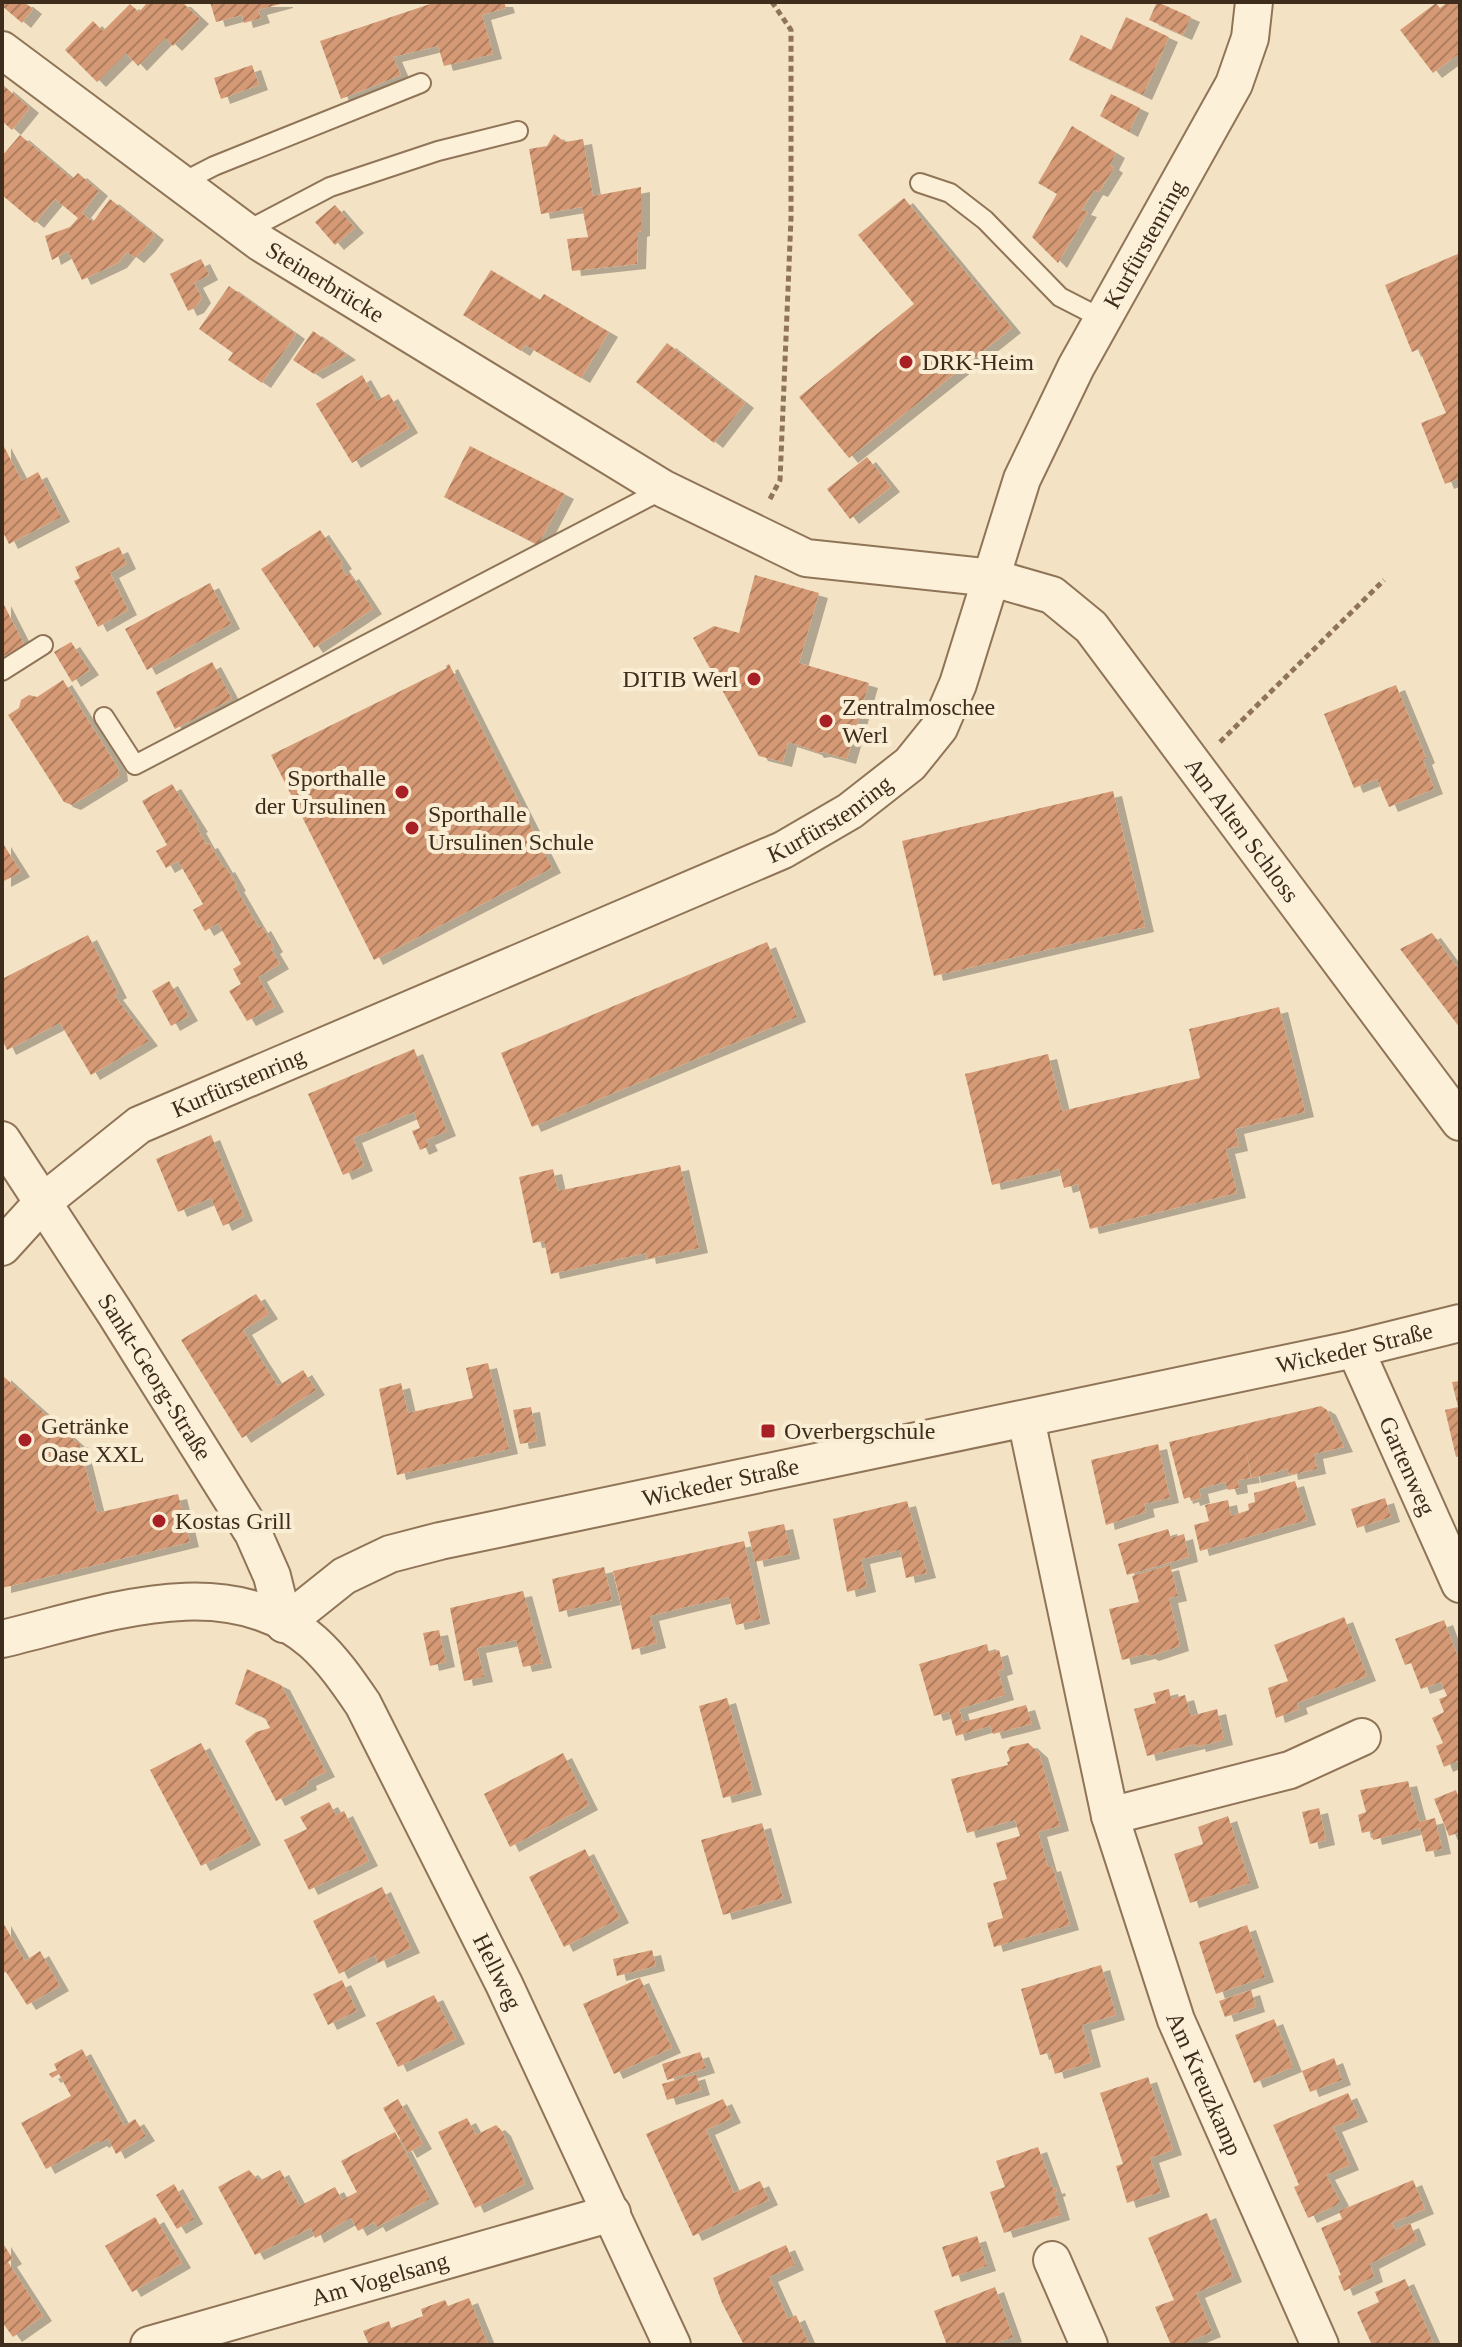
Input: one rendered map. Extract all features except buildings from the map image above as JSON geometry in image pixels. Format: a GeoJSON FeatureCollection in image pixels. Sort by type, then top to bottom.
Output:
{"type":"FeatureCollection","features":[{"type":"Feature","properties":{"kind":"street","name":"Kurfürstenring"},"geometry":{"type":"LineString","coordinates":[[2,1247],[43,1202],[139,1125],[783,850],[850,811],[910,764],[939,728],[958,684],[1022,479],[1076,367],[1234,84],[1250,38],[1254,2]]}},
{"type":"Feature","properties":{"kind":"street","name":"Steinerbrücke"},"geometry":{"type":"LineString","coordinates":[[2,50],[261,243],[664,489],[806,558],[993,578]]}},
{"type":"Feature","properties":{"kind":"street","name":"Am Alten Schloss"},"geometry":{"type":"LineString","coordinates":[[993,578],[1052,595],[1091,627],[1460,1122]]}},
{"type":"Feature","properties":{"kind":"street","name":"Sankt-Georg-Straße"},"geometry":{"type":"LineString","coordinates":[[2,1140],[253,1533],[272,1576],[284,1624]]}},
{"type":"Feature","properties":{"kind":"street","name":"Wickeder Straße"},"geometry":{"type":"LineString","coordinates":[[284,1624],[344,1576],[390,1554],[440,1541],[1355,1349],[1460,1323]]}},
{"type":"Feature","properties":{"kind":"street","name":"Gartenweg"},"geometry":{"type":"LineString","coordinates":[[1355,1349],[1460,1584]]}},
{"type":"Feature","properties":{"kind":"street","name":"Am Kreuzkamp"},"geometry":{"type":"LineString","coordinates":[[1026,1419],[1110,1816],[1176,2020],[1320,2345]]}},
{"type":"Feature","properties":{"kind":"street"},"geometry":{"type":"LineString","coordinates":[[2,1639],[134,1607],[184,1601],[247,1606],[284,1624]]}},
{"type":"Feature","properties":{"kind":"street","name":"Hellweg"},"geometry":{"type":"LineString","coordinates":[[284,1624],[311,1640],[336,1666],[363,1704],[504,1984],[672,2345]]}},
{"type":"Feature","properties":{"kind":"street"},"geometry":{"type":"LineString","coordinates":[[1110,1816],[1290,1770],[1362,1737]]}},
{"type":"Feature","properties":{"kind":"street","name":"Am Vogelsang"},"geometry":{"type":"LineString","coordinates":[[149,2345],[612,2213]]}},
{"type":"Feature","properties":{"kind":"street"},"geometry":{"type":"LineString","coordinates":[[1052,2260],[1089,2345]]}},
{"type":"Feature","properties":{"kind":"lane"},"geometry":{"type":"LineString","coordinates":[[181,183],[214,166],[421,83]]}},
{"type":"Feature","properties":{"kind":"lane"},"geometry":{"type":"LineString","coordinates":[[246,231],[330,187],[438,151],[518,131]]}},
{"type":"Feature","properties":{"kind":"lane"},"geometry":{"type":"LineString","coordinates":[[920,183],[950,193],[985,220],[1060,297],[1103,319]]}},
{"type":"Feature","properties":{"kind":"lane"},"geometry":{"type":"LineString","coordinates":[[104,717],[135,765],[664,489]]}},
{"type":"Feature","properties":{"kind":"lane"},"geometry":{"type":"LineString","coordinates":[[2,671],[43,645]]}},
{"type":"Feature","properties":{"kind":"path"},"geometry":{"type":"LineString","coordinates":[[753,532],[780,480],[791,218],[791,30],[772,2]]}},
{"type":"Feature","properties":{"kind":"path"},"geometry":{"type":"LineString","coordinates":[[1210,731],[1220,742],[1384,580]]}},
{"type":"Feature","properties":{"kind":"place","name":"DRK-Heim"},"geometry":{"type":"Point","coordinates":[906,362]}},
{"type":"Feature","properties":{"kind":"place","name":"DITIB Werl"},"geometry":{"type":"Point","coordinates":[754,679]}},
{"type":"Feature","properties":{"kind":"place","name":"Zentralmoschee Werl"},"geometry":{"type":"Point","coordinates":[826,721]}},
{"type":"Feature","properties":{"kind":"place","name":"Sporthalle der Ursulinen"},"geometry":{"type":"Point","coordinates":[402,792]}},
{"type":"Feature","properties":{"kind":"place","name":"Sporthalle Ursulinen Schule"},"geometry":{"type":"Point","coordinates":[412,828]}},
{"type":"Feature","properties":{"kind":"place","name":"Overbergschule"},"geometry":{"type":"Point","coordinates":[768,1431]}},
{"type":"Feature","properties":{"kind":"place","name":"Getränke Oase XXL"},"geometry":{"type":"Point","coordinates":[25,1440]}},
{"type":"Feature","properties":{"kind":"place","name":"Kostas Grill"},"geometry":{"type":"Point","coordinates":[159,1521]}}]}
